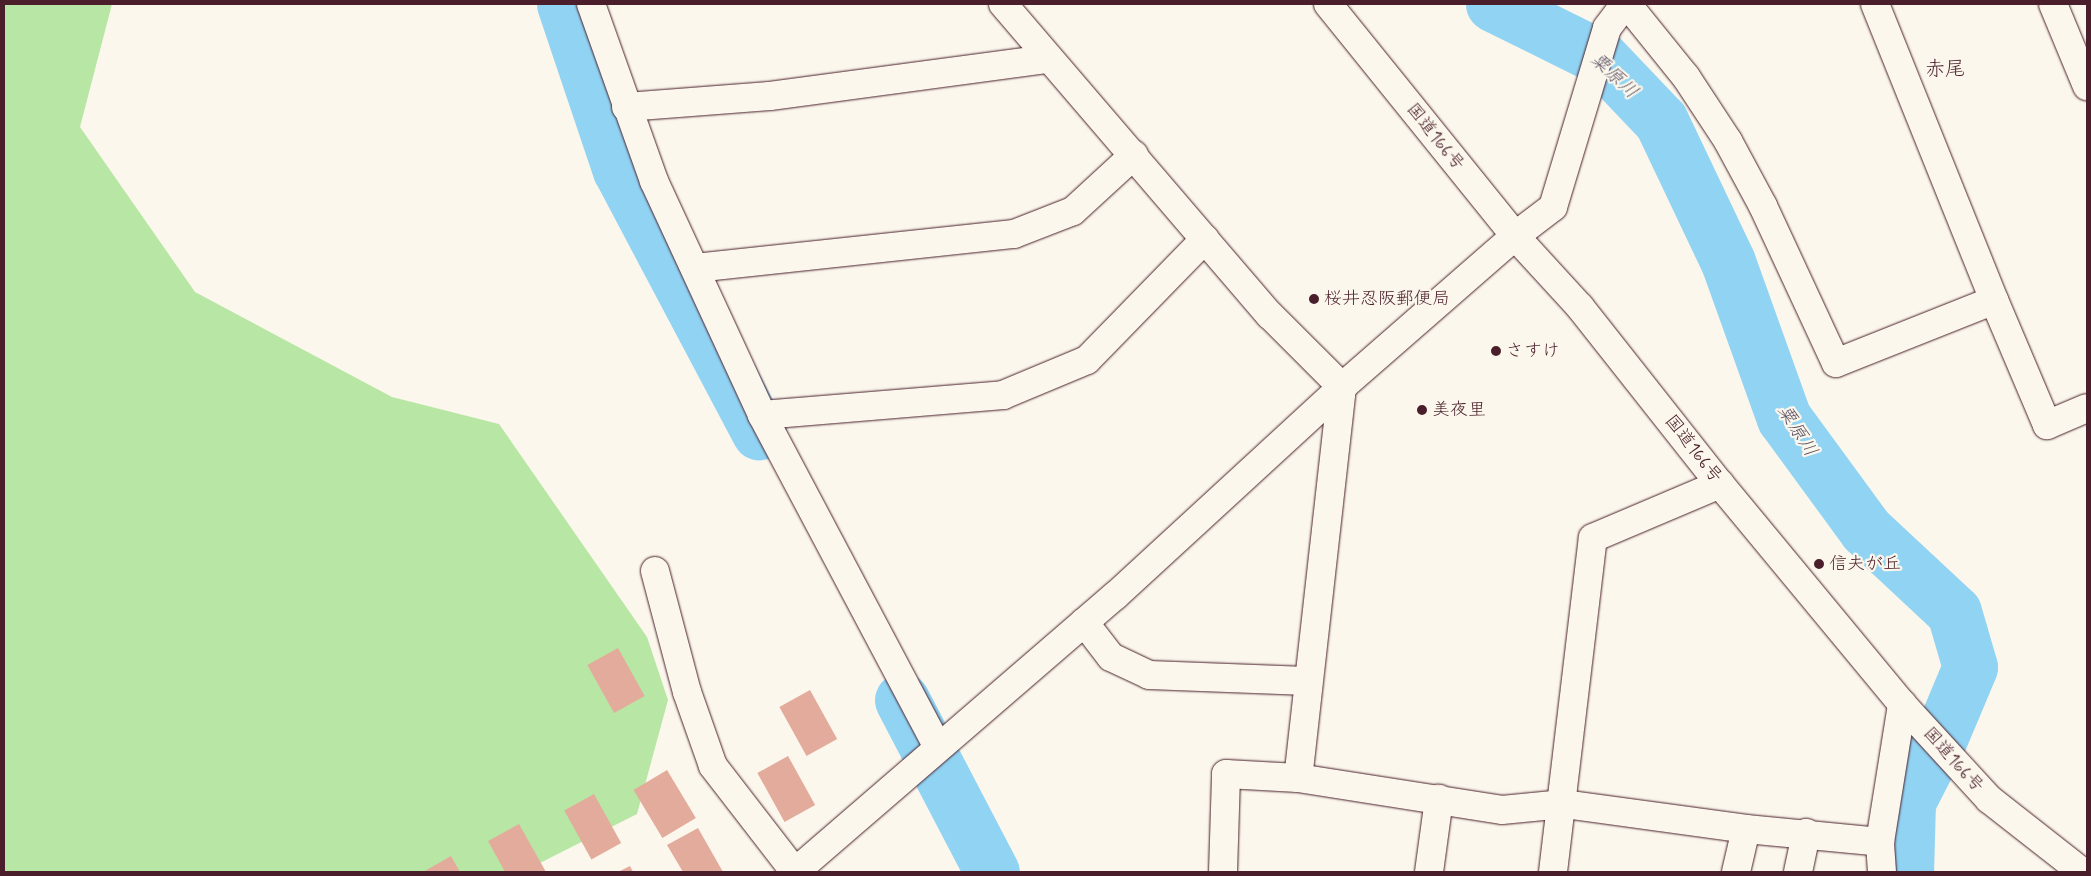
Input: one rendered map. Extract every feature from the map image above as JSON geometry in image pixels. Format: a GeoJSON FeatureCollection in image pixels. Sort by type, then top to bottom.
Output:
{"type":"FeatureCollection","features":[{"type":"Feature","properties":{"kind":"main road"},"geometry":{"type":"LineString","coordinates":[[590,4],[654,180],[762,415],[938,746]]}},
{"type":"Feature","properties":{"kind":"main road"},"geometry":{"type":"LineString","coordinates":[[1003,4],[1048,59],[1074,84],[1270,315],[1342,387]]}},
{"type":"Feature","properties":{"kind":"main road","name":"国道166号"},"geometry":{"type":"LineString","coordinates":[[1328,4],[1515,236],[1580,306],[1720,484],[1902,704],[1989,799],[2082,872]]}},
{"type":"Feature","properties":{"kind":"main road"},"geometry":{"type":"LineString","coordinates":[[654,571],[687,692],[712,766],[795,872],[938,746],[1084,622],[1342,387],[1515,236],[1554,207],[1607,28],[1626,4],[1686,77],[1728,141],[1763,206],[1836,363],[1994,300]]}},
{"type":"Feature","properties":{"kind":"main road"},"geometry":{"type":"LineString","coordinates":[[1875,4],[1994,300],[2047,424],[2087,408]]}},
{"type":"Feature","properties":{"kind":"main road"},"geometry":{"type":"LineString","coordinates":[[2053,4],[2087,86]]}},
{"type":"Feature","properties":{"kind":"main road"},"geometry":{"type":"LineString","coordinates":[[626,107],[770,96],[1048,59]]}},
{"type":"Feature","properties":{"kind":"main road"},"geometry":{"type":"LineString","coordinates":[[695,268],[1014,234],[1073,212],[1134,155]]}},
{"type":"Feature","properties":{"kind":"main road"},"geometry":{"type":"LineString","coordinates":[[762,415],[1003,395],[1087,360],[1205,239]]}},
{"type":"Feature","properties":{"kind":"main road"},"geometry":{"type":"LineString","coordinates":[[1298,778],[1342,387]]}},
{"type":"Feature","properties":{"kind":"main road"},"geometry":{"type":"LineString","coordinates":[[1553,872],[1564,804],[1593,538],[1720,484]]}},
{"type":"Feature","properties":{"kind":"main road"},"geometry":{"type":"LineString","coordinates":[[1084,622],[1111,657],[1149,675],[1308,681]]}},
{"type":"Feature","properties":{"kind":"main road"},"geometry":{"type":"LineString","coordinates":[[1882,872],[1880,842],[1902,704]]}},
{"type":"Feature","properties":{"kind":"main road"},"geometry":{"type":"LineString","coordinates":[[1223,872],[1226,774],[1298,778],[1502,810],[1564,804],[1746,828],[1880,842]]}},
{"type":"Feature","properties":{"kind":"main road"},"geometry":{"type":"LineString","coordinates":[[1429,872],[1439,799]]}},
{"type":"Feature","properties":{"kind":"main road"},"geometry":{"type":"LineString","coordinates":[[1736,872],[1746,828]]}},
{"type":"Feature","properties":{"kind":"main road"},"geometry":{"type":"LineString","coordinates":[[1798,872],[1806,833]]}},
{"type":"Feature","properties":{"kind":"green space"},"geometry":{"type":"Polygon","coordinates":[[[4,4],[112,4],[80,127],[195,292],[392,397],[499,424],[647,637],[668,700],[637,814],[522,872],[4,872],[4,4]]]}},
{"type":"Feature","properties":{"kind":"building"},"geometry":{"type":"Polygon","coordinates":[[[618,648],[645,696],[614,713],[587,665],[618,648]]]}},
{"type":"Feature","properties":{"kind":"building"},"geometry":{"type":"Polygon","coordinates":[[[810,690],[837,739],[807,756],[779,707],[810,690]]]}},
{"type":"Feature","properties":{"kind":"building"},"geometry":{"type":"Polygon","coordinates":[[[788,756],[815,805],[785,822],[757,773],[788,756]]]}},
{"type":"Feature","properties":{"kind":"building"},"geometry":{"type":"Polygon","coordinates":[[[667,770],[696,818],[662,838],[634,790],[667,770]]]}},
{"type":"Feature","properties":{"kind":"building"},"geometry":{"type":"Polygon","coordinates":[[[594,794],[621,843],[591,859],[564,810],[594,794]]]}},
{"type":"Feature","properties":{"kind":"building"},"geometry":{"type":"Polygon","coordinates":[[[519,824],[546,872],[505,872],[488,841],[519,824]]]}},
{"type":"Feature","properties":{"kind":"building"},"geometry":{"type":"Polygon","coordinates":[[[698,828],[723,872],[683,872],[667,845],[698,828]]]}},
{"type":"Feature","properties":{"kind":"building"},"geometry":{"type":"Polygon","coordinates":[[[451,856],[460,872],[423,872],[451,856]]]}},
{"type":"Feature","properties":{"kind":"building"},"geometry":{"type":"Polygon","coordinates":[[[630,866],[633,872],[618,872],[630,866]]]}},
{"type":"Feature","properties":{"kind":"waterway"},"geometry":{"type":"LineString","coordinates":[[564,4],[620,170],[759,432]]}},
{"type":"Feature","properties":{"kind":"waterway","name":"粟原川"},"geometry":{"type":"LineString","coordinates":[[1493,4],[1600,57],[1661,121],[1728,262],[1784,418],[1866,530],[1954,612],[1970,667],[1938,743],[1908,802],[1906,872]]}},
{"type":"Feature","properties":{"kind":"waterway"},"geometry":{"type":"LineString","coordinates":[[902,700],[992,872]]}},
{"type":"Feature","properties":{"kind":"place","name":"桜井忍阪郵便局"},"geometry":{"type":"Point","coordinates":[1314,299]}},
{"type":"Feature","properties":{"kind":"place","name":"さすけ"},"geometry":{"type":"Point","coordinates":[1496,351]}},
{"type":"Feature","properties":{"kind":"place","name":"美夜里"},"geometry":{"type":"Point","coordinates":[1422,410]}},
{"type":"Feature","properties":{"kind":"place","name":"信夫が丘"},"geometry":{"type":"Point","coordinates":[1819,564]}},
{"type":"Feature","properties":{"kind":"district","name":"赤尾"},"geometry":{"type":"Point","coordinates":[1945,69]}}]}
